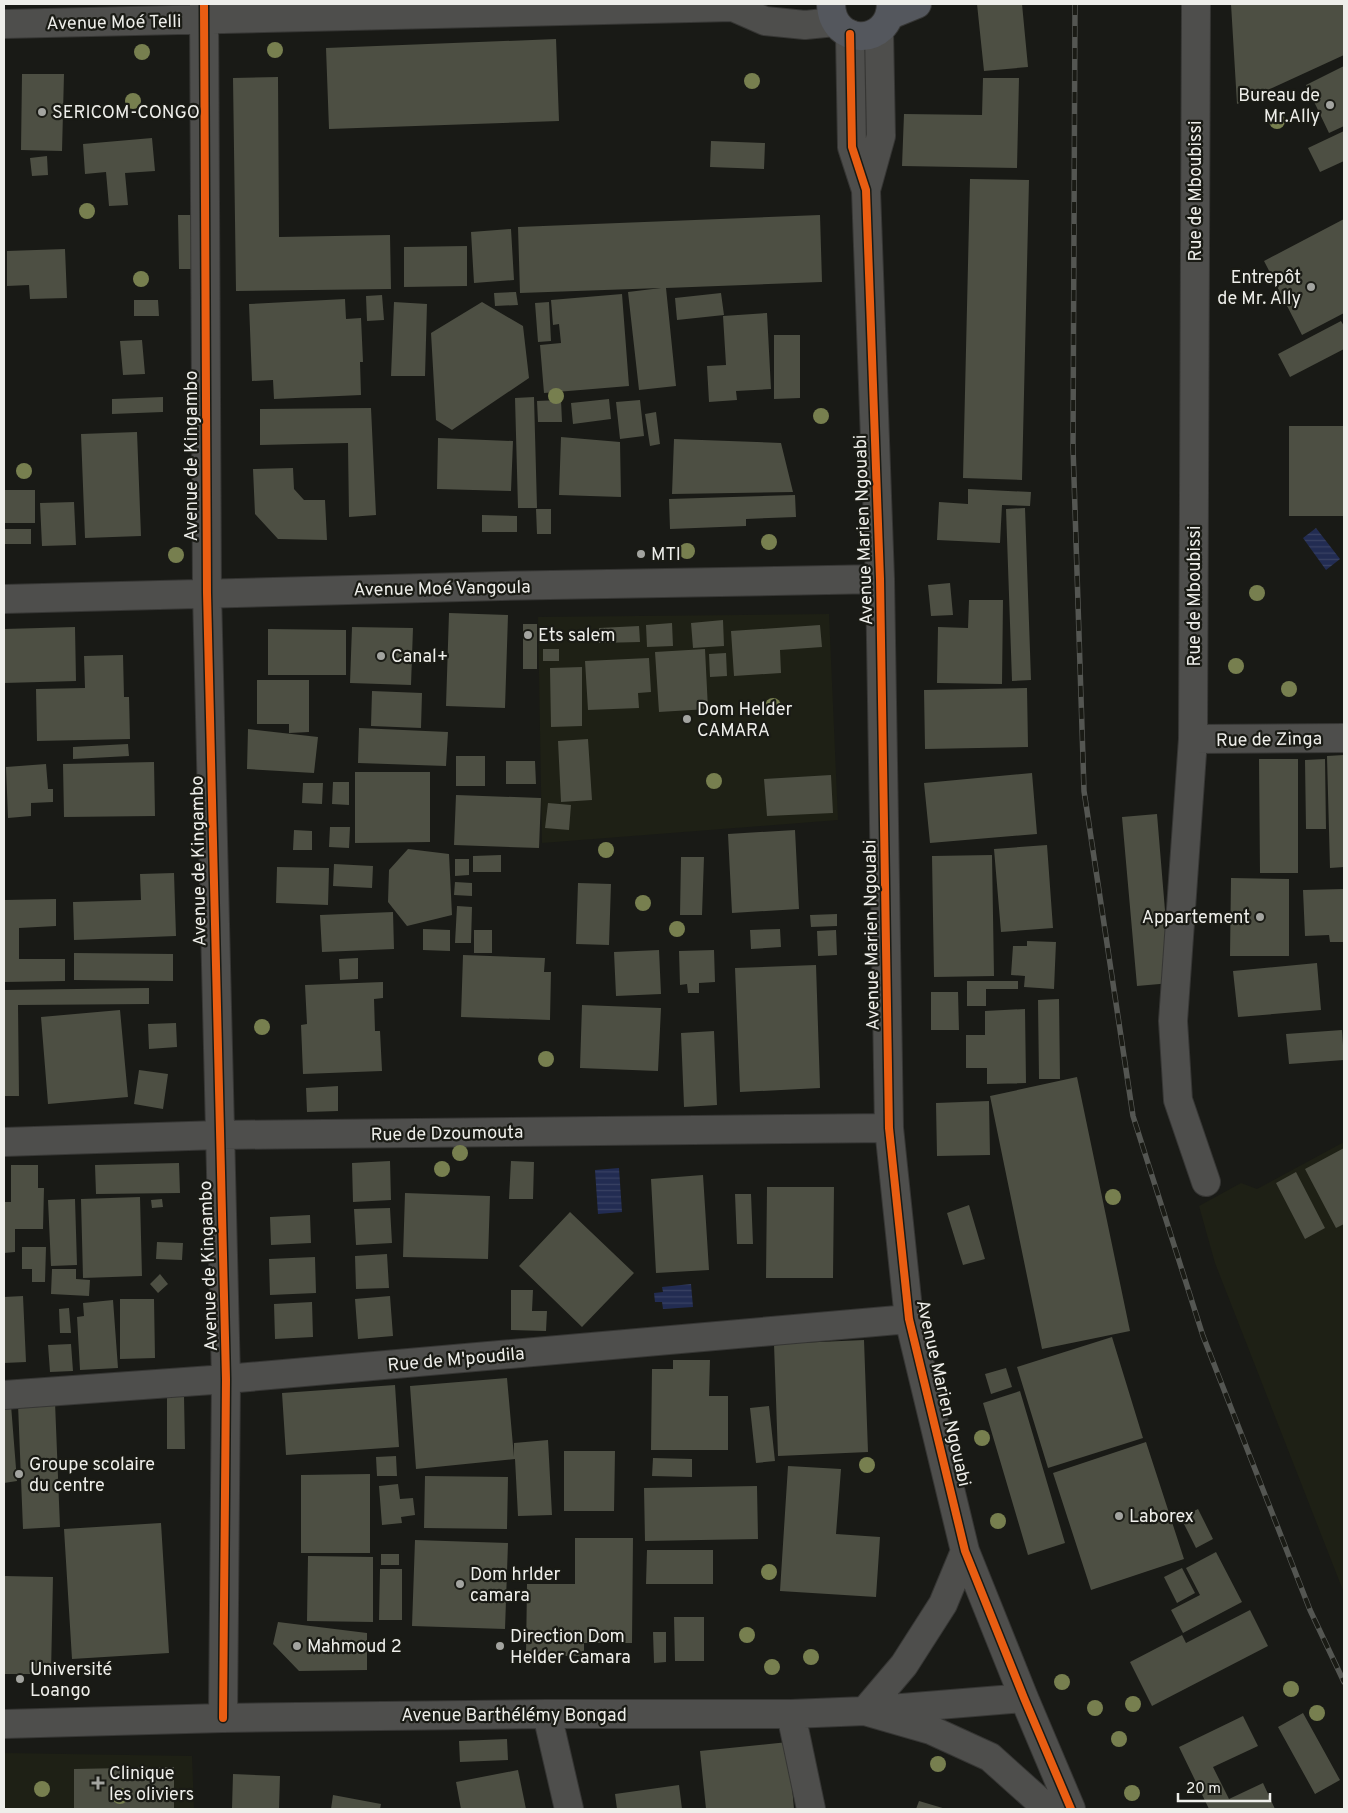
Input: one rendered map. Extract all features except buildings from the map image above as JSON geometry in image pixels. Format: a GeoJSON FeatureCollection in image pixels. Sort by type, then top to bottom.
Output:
{"type":"FeatureCollection","features":[{"type":"Feature","properties":{"kind":"highway"},"geometry":{"type":"LineString","coordinates":[[839,20],[860,37],[870,36],[887,17],[918,4]]}},
{"type":"Feature","properties":{"kind":"street","name":"Rue de Mboubissi"},"geometry":{"type":"LineString","coordinates":[[1196,4],[1193,739],[1173,1020],[1178,1100],[1206,1182]]}},
{"type":"Feature","properties":{"kind":"street","name":"Avenue Moé Telli"},"geometry":{"type":"LineString","coordinates":[[4,24],[204,12],[737,5],[765,21],[805,25],[839,20]]}},
{"type":"Feature","properties":{"kind":"street","name":"Avenue de Kingambo"},"geometry":{"type":"LineString","coordinates":[[204,12],[207,593],[226,1379],[223,1718]]}},
{"type":"Feature","properties":{"kind":"street","name":"Avenue Marien Ngouabi"},"geometry":{"type":"LineString","coordinates":[[866,190],[881,136],[887,17]]}},
{"type":"Feature","properties":{"kind":"street","name":"Avenue Marien Ngouabi"},"geometry":{"type":"LineString","coordinates":[[839,20],[852,147],[866,190],[880,579],[889,1128],[909,1319],[965,1551],[1071,1809]]}},
{"type":"Feature","properties":{"kind":"street","name":"Avenue Moé Vangoula"},"geometry":{"type":"LineString","coordinates":[[4,599],[880,579]]}},
{"type":"Feature","properties":{"kind":"street","name":"Rue de Zinga"},"geometry":{"type":"LineString","coordinates":[[1193,739],[1344,738]]}},
{"type":"Feature","properties":{"kind":"street","name":"Rue de Dzoumouta"},"geometry":{"type":"LineString","coordinates":[[4,1142],[219,1135],[889,1128]]}},
{"type":"Feature","properties":{"kind":"street","name":"Rue de M'poudila"},"geometry":{"type":"LineString","coordinates":[[4,1395],[226,1379],[909,1319]]}},
{"type":"Feature","properties":{"kind":"street"},"geometry":{"type":"LineString","coordinates":[[965,1551],[943,1604],[904,1666],[865,1711],[931,1730],[990,1757],[1048,1809]]}},
{"type":"Feature","properties":{"kind":"street","name":"Avenue Barthélémy Bongad"},"geometry":{"type":"LineString","coordinates":[[4,1724],[223,1718],[547,1714],[792,1714],[865,1711],[1024,1698]]}},
{"type":"Feature","properties":{"kind":"street"},"geometry":{"type":"LineString","coordinates":[[547,1714],[569,1809]]}},
{"type":"Feature","properties":{"kind":"street"},"geometry":{"type":"LineString","coordinates":[[792,1714],[811,1809]]}},
{"type":"Feature","properties":{"kind":"shaded area","name":"Dom Helder CAMARA"},"geometry":{"type":"Polygon","coordinates":[[[829,614],[838,820],[542,843],[538,617],[829,614]]]}},
{"type":"Feature","properties":{"kind":"shaded area"},"geometry":{"type":"Polygon","coordinates":[[[1344,1142],[1344,1593],[1215,1263],[1199,1206],[1241,1183],[1257,1189],[1344,1142]]]}},
{"type":"Feature","properties":{"kind":"shaded area","name":"Clinique les oliviers"},"geometry":{"type":"Polygon","coordinates":[[[4,1753],[192,1756],[194,1809],[4,1809],[4,1753]]]}},
{"type":"Feature","properties":{"kind":"water"},"geometry":{"type":"Polygon","coordinates":[[[1316,528],[1340,559],[1326,570],[1303,538],[1316,528]]]}},
{"type":"Feature","properties":{"kind":"water"},"geometry":{"type":"Polygon","coordinates":[[[619,1168],[622,1212],[598,1214],[595,1170],[619,1168]]]}},
{"type":"Feature","properties":{"kind":"water"},"geometry":{"type":"Polygon","coordinates":[[[691,1284],[693,1307],[663,1309],[662,1302],[655,1302],[654,1293],[663,1292],[662,1287],[691,1284]]]}},
{"type":"Feature","properties":{"kind":"railway"},"geometry":{"type":"LineString","coordinates":[[1075,4],[1073,447],[1084,791],[1133,1116],[1203,1336],[1310,1610],[1344,1682]]}},
{"type":"Feature","properties":{"kind":"cycle path"},"geometry":{"type":"LineString","coordinates":[[204,4],[207,593],[226,1379],[223,1718]]}},
{"type":"Feature","properties":{"kind":"cycle path"},"geometry":{"type":"LineString","coordinates":[[850,34],[852,147],[866,190],[880,579],[889,1128],[909,1319],[965,1551],[1071,1809]]}},
{"type":"Feature","properties":{"kind":"place","name":"Bureau de Mr.Ally"},"geometry":{"type":"Point","coordinates":[1330,105]}},
{"type":"Feature","properties":{"kind":"place","name":"SERICOM-CONGO"},"geometry":{"type":"Point","coordinates":[42,112]}},
{"type":"Feature","properties":{"kind":"place","name":"Entrepôt de Mr. Ally"},"geometry":{"type":"Point","coordinates":[1311,287]}},
{"type":"Feature","properties":{"kind":"place","name":"MTI"},"geometry":{"type":"Point","coordinates":[641,554]}},
{"type":"Feature","properties":{"kind":"place","name":"Ets salem"},"geometry":{"type":"Point","coordinates":[528,635]}},
{"type":"Feature","properties":{"kind":"place","name":"Canal+"},"geometry":{"type":"Point","coordinates":[381,656]}},
{"type":"Feature","properties":{"kind":"place","name":"Dom Helder CAMARA"},"geometry":{"type":"Point","coordinates":[687,719]}},
{"type":"Feature","properties":{"kind":"place","name":"Appartement"},"geometry":{"type":"Point","coordinates":[1260,917]}},
{"type":"Feature","properties":{"kind":"place","name":"Groupe scolaire du centre"},"geometry":{"type":"Point","coordinates":[19,1474]}},
{"type":"Feature","properties":{"kind":"place","name":"Laborex"},"geometry":{"type":"Point","coordinates":[1119,1516]}},
{"type":"Feature","properties":{"kind":"place","name":"Dom hrlder camara"},"geometry":{"type":"Point","coordinates":[460,1584]}},
{"type":"Feature","properties":{"kind":"place","name":"Mahmoud 2"},"geometry":{"type":"Point","coordinates":[297,1646]}},
{"type":"Feature","properties":{"kind":"place","name":"Direction Dom Helder Camara"},"geometry":{"type":"Point","coordinates":[500,1646]}},
{"type":"Feature","properties":{"kind":"place","name":"Université Loango"},"geometry":{"type":"Point","coordinates":[20,1679]}},
{"type":"Feature","properties":{"kind":"place","name":"Clinique les oliviers"},"geometry":{"type":"Point","coordinates":[98,1783]}}]}
